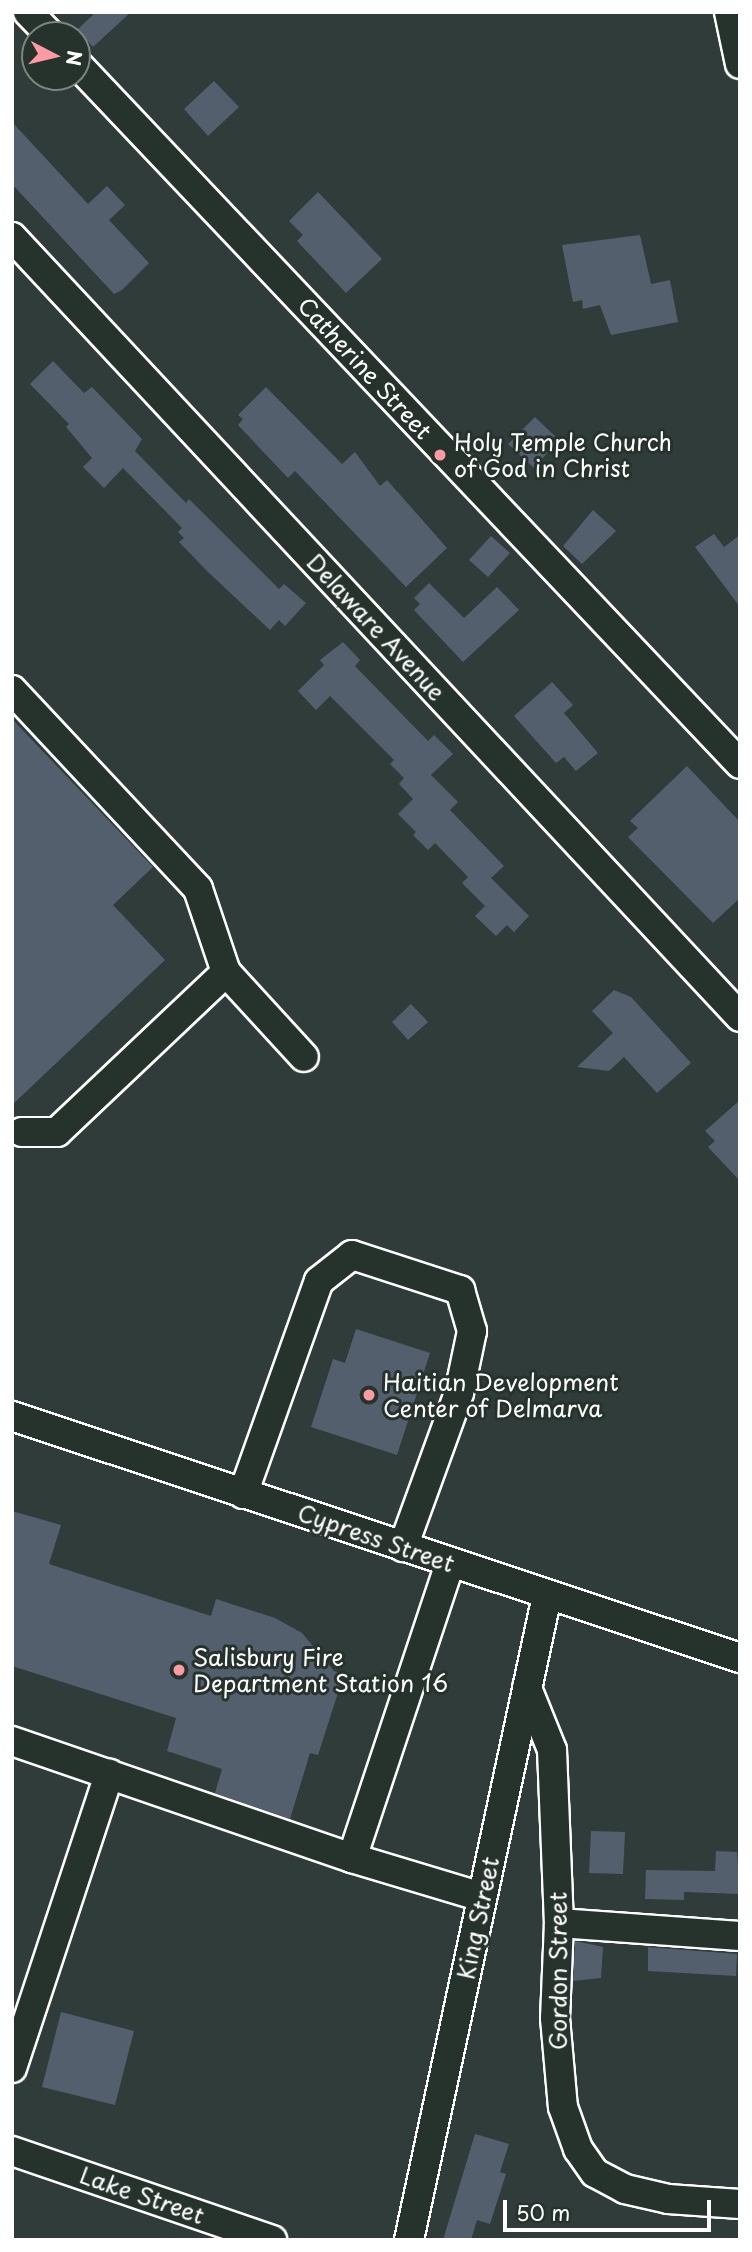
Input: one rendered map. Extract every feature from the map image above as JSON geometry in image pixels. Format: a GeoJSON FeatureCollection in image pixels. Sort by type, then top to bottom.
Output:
{"type":"FeatureCollection","features":[{"type":"Feature","properties":{"kind":"street"},"geometry":{"type":"LineString","coordinates":[[729,12],[740,64]]}},
{"type":"Feature","properties":{"kind":"street","name":"Catherine Street"},"geometry":{"type":"LineString","coordinates":[[91,79],[740,764]]}},
{"type":"Feature","properties":{"kind":"street","name":"Delaware Avenue"},"geometry":{"type":"LineString","coordinates":[[12,237],[740,1017]]}},
{"type":"Feature","properties":{"kind":"street"},"geometry":{"type":"LineString","coordinates":[[12,690],[198,889],[226,972],[304,1057]]}},
{"type":"Feature","properties":{"kind":"street"},"geometry":{"type":"LineString","coordinates":[[16,1134],[57,1132],[226,972]]}},
{"type":"Feature","properties":{"kind":"street"},"geometry":{"type":"LineString","coordinates":[[243,1494],[319,1281],[352,1255],[460,1290],[472,1331],[459,1393],[403,1547]]}},
{"type":"Feature","properties":{"kind":"street","name":"Cypress Street"},"geometry":{"type":"LineString","coordinates":[[12,1416],[740,1658]]}},
{"type":"Feature","properties":{"kind":"street"},"geometry":{"type":"LineString","coordinates":[[352,1858],[450,1563]]}},
{"type":"Feature","properties":{"kind":"street","name":"King Street"},"geometry":{"type":"LineString","coordinates":[[409,2240],[547,1596]]}},
{"type":"Feature","properties":{"kind":"street","name":"Gordon Street"},"geometry":{"type":"LineString","coordinates":[[527,1688],[552,1750],[559,1923],[555,2018],[563,2107],[578,2149],[594,2173],[615,2185],[668,2199],[740,2204]]}},
{"type":"Feature","properties":{"kind":"street"},"geometry":{"type":"LineString","coordinates":[[12,1741],[352,1858],[482,1897]]}},
{"type":"Feature","properties":{"kind":"street"},"geometry":{"type":"LineString","coordinates":[[12,2068],[109,1774]]}},
{"type":"Feature","properties":{"kind":"street"},"geometry":{"type":"LineString","coordinates":[[559,1923],[740,1936]]}},
{"type":"Feature","properties":{"kind":"street","name":"Lake Street"},"geometry":{"type":"LineString","coordinates":[[12,2151],[272,2240]]}},
{"type":"Feature","properties":{"kind":"building"},"geometry":{"type":"Polygon","coordinates":[[[96,12],[131,12],[93,47],[91,21],[86,21],[96,12]]]}},
{"type":"Feature","properties":{"kind":"building"},"geometry":{"type":"Polygon","coordinates":[[[214,81],[239,107],[208,136],[184,109],[214,81]]]}},
{"type":"Feature","properties":{"kind":"building"},"geometry":{"type":"Polygon","coordinates":[[[12,122],[88,204],[107,186],[125,205],[109,220],[149,263],[122,290],[114,294],[12,184],[12,122]]]}},
{"type":"Feature","properties":{"kind":"building"},"geometry":{"type":"Polygon","coordinates":[[[318,192],[382,259],[346,293],[297,241],[303,235],[289,221],[318,192]]]}},
{"type":"Feature","properties":{"kind":"building"},"geometry":{"type":"Polygon","coordinates":[[[640,235],[651,284],[670,280],[678,322],[611,335],[600,305],[583,309],[582,300],[573,302],[562,245],[640,235]]]}},
{"type":"Feature","properties":{"kind":"building"},"geometry":{"type":"Polygon","coordinates":[[[53,361],[84,393],[92,387],[142,439],[135,451],[186,503],[189,499],[279,589],[284,584],[306,603],[285,626],[279,620],[270,630],[207,571],[179,542],[184,538],[178,532],[182,528],[123,468],[104,488],[83,467],[92,458],[66,427],[69,424],[30,384],[53,361]]]}},
{"type":"Feature","properties":{"kind":"building"},"geometry":{"type":"Polygon","coordinates":[[[266,387],[342,464],[355,452],[380,486],[387,480],[447,548],[406,587],[295,471],[288,478],[238,425],[243,419],[238,415],[266,387]]]}},
{"type":"Feature","properties":{"kind":"building"},"geometry":{"type":"Polygon","coordinates":[[[535,417],[559,440],[534,468],[508,444],[535,417]]]}},
{"type":"Feature","properties":{"kind":"building"},"geometry":{"type":"Polygon","coordinates":[[[593,510],[616,531],[582,564],[563,546],[593,510]]]}},
{"type":"Feature","properties":{"kind":"building"},"geometry":{"type":"Polygon","coordinates":[[[714,534],[724,547],[740,535],[740,607],[695,547],[714,534]]]}},
{"type":"Feature","properties":{"kind":"building"},"geometry":{"type":"Polygon","coordinates":[[[491,536],[510,553],[488,577],[469,560],[491,536]]]}},
{"type":"Feature","properties":{"kind":"building"},"geometry":{"type":"Polygon","coordinates":[[[429,583],[464,618],[497,587],[519,610],[463,662],[414,610],[420,604],[414,598],[429,583]]]}},
{"type":"Feature","properties":{"kind":"building"},"geometry":{"type":"Polygon","coordinates":[[[343,642],[360,660],[355,666],[428,741],[434,735],[453,754],[431,775],[458,802],[450,810],[504,866],[491,878],[529,916],[514,932],[507,925],[496,936],[475,916],[485,906],[462,883],[468,877],[435,843],[428,850],[413,835],[416,832],[398,814],[413,799],[399,784],[404,778],[390,764],[394,760],[330,696],[316,710],[298,691],[324,665],[320,660],[343,642]]]}},
{"type":"Feature","properties":{"kind":"building"},"geometry":{"type":"Polygon","coordinates":[[[552,682],[573,705],[564,713],[598,753],[576,771],[564,757],[556,763],[514,716],[552,682]]]}},
{"type":"Feature","properties":{"kind":"building"},"geometry":{"type":"Polygon","coordinates":[[[12,719],[153,867],[113,905],[165,960],[12,1105],[12,719]]]}},
{"type":"Feature","properties":{"kind":"building"},"geometry":{"type":"Polygon","coordinates":[[[687,766],[740,822],[740,898],[713,923],[628,837],[638,828],[630,821],[687,766]]]}},
{"type":"Feature","properties":{"kind":"building"},"geometry":{"type":"Polygon","coordinates":[[[614,990],[631,997],[691,1063],[657,1093],[624,1057],[609,1071],[577,1067],[613,1033],[592,1011],[614,990]]]}},
{"type":"Feature","properties":{"kind":"building"},"geometry":{"type":"Polygon","coordinates":[[[411,1004],[428,1022],[408,1040],[392,1022],[411,1004]]]}},
{"type":"Feature","properties":{"kind":"building"},"geometry":{"type":"Polygon","coordinates":[[[740,1100],[740,1181],[708,1147],[715,1141],[705,1131],[740,1100]]]}},
{"type":"Feature","properties":{"kind":"building","name":"Haitian Development Center of Delmarva"},"geometry":{"type":"Polygon","coordinates":[[[356,1329],[430,1353],[397,1455],[311,1427],[333,1359],[345,1363],[356,1329]]]}},
{"type":"Feature","properties":{"kind":"building","name":"Salisbury Fire Department Station 16"},"geometry":{"type":"Polygon","coordinates":[[[12,1511],[61,1525],[49,1564],[211,1616],[216,1599],[275,1618],[302,1633],[334,1671],[344,1674],[318,1755],[310,1753],[290,1819],[215,1793],[222,1769],[167,1751],[176,1718],[12,1666],[12,1511]]]}},
{"type":"Feature","properties":{"kind":"building"},"geometry":{"type":"Polygon","coordinates":[[[591,1831],[625,1832],[623,1874],[589,1873],[591,1831]]]}},
{"type":"Feature","properties":{"kind":"building"},"geometry":{"type":"Polygon","coordinates":[[[716,1851],[737,1852],[740,1894],[684,1892],[684,1900],[645,1899],[646,1870],[715,1871],[716,1851]]]}},
{"type":"Feature","properties":{"kind":"building"},"geometry":{"type":"Polygon","coordinates":[[[575,1941],[603,1947],[601,1978],[573,1981],[575,1941]]]}},
{"type":"Feature","properties":{"kind":"building"},"geometry":{"type":"Polygon","coordinates":[[[648,1947],[737,1954],[736,1976],[648,1971],[648,1947]]]}},
{"type":"Feature","properties":{"kind":"building"},"geometry":{"type":"Polygon","coordinates":[[[61,2012],[134,2031],[115,2105],[42,2087],[61,2012]]]}},
{"type":"Feature","properties":{"kind":"building"},"geometry":{"type":"Polygon","coordinates":[[[475,2134],[509,2144],[500,2172],[506,2174],[490,2224],[477,2220],[471,2240],[443,2240],[475,2134]]]}},
{"type":"Feature","properties":{"kind":"place","name":"Holy Temple Church of God in Christ"},"geometry":{"type":"Point","coordinates":[440,455]}},
{"type":"Feature","properties":{"kind":"place","name":"Haitian Development Center of Delmarva"},"geometry":{"type":"Point","coordinates":[369,1395]}},
{"type":"Feature","properties":{"kind":"place","name":"Salisbury Fire Department Station 16"},"geometry":{"type":"Point","coordinates":[179,1670]}}]}
